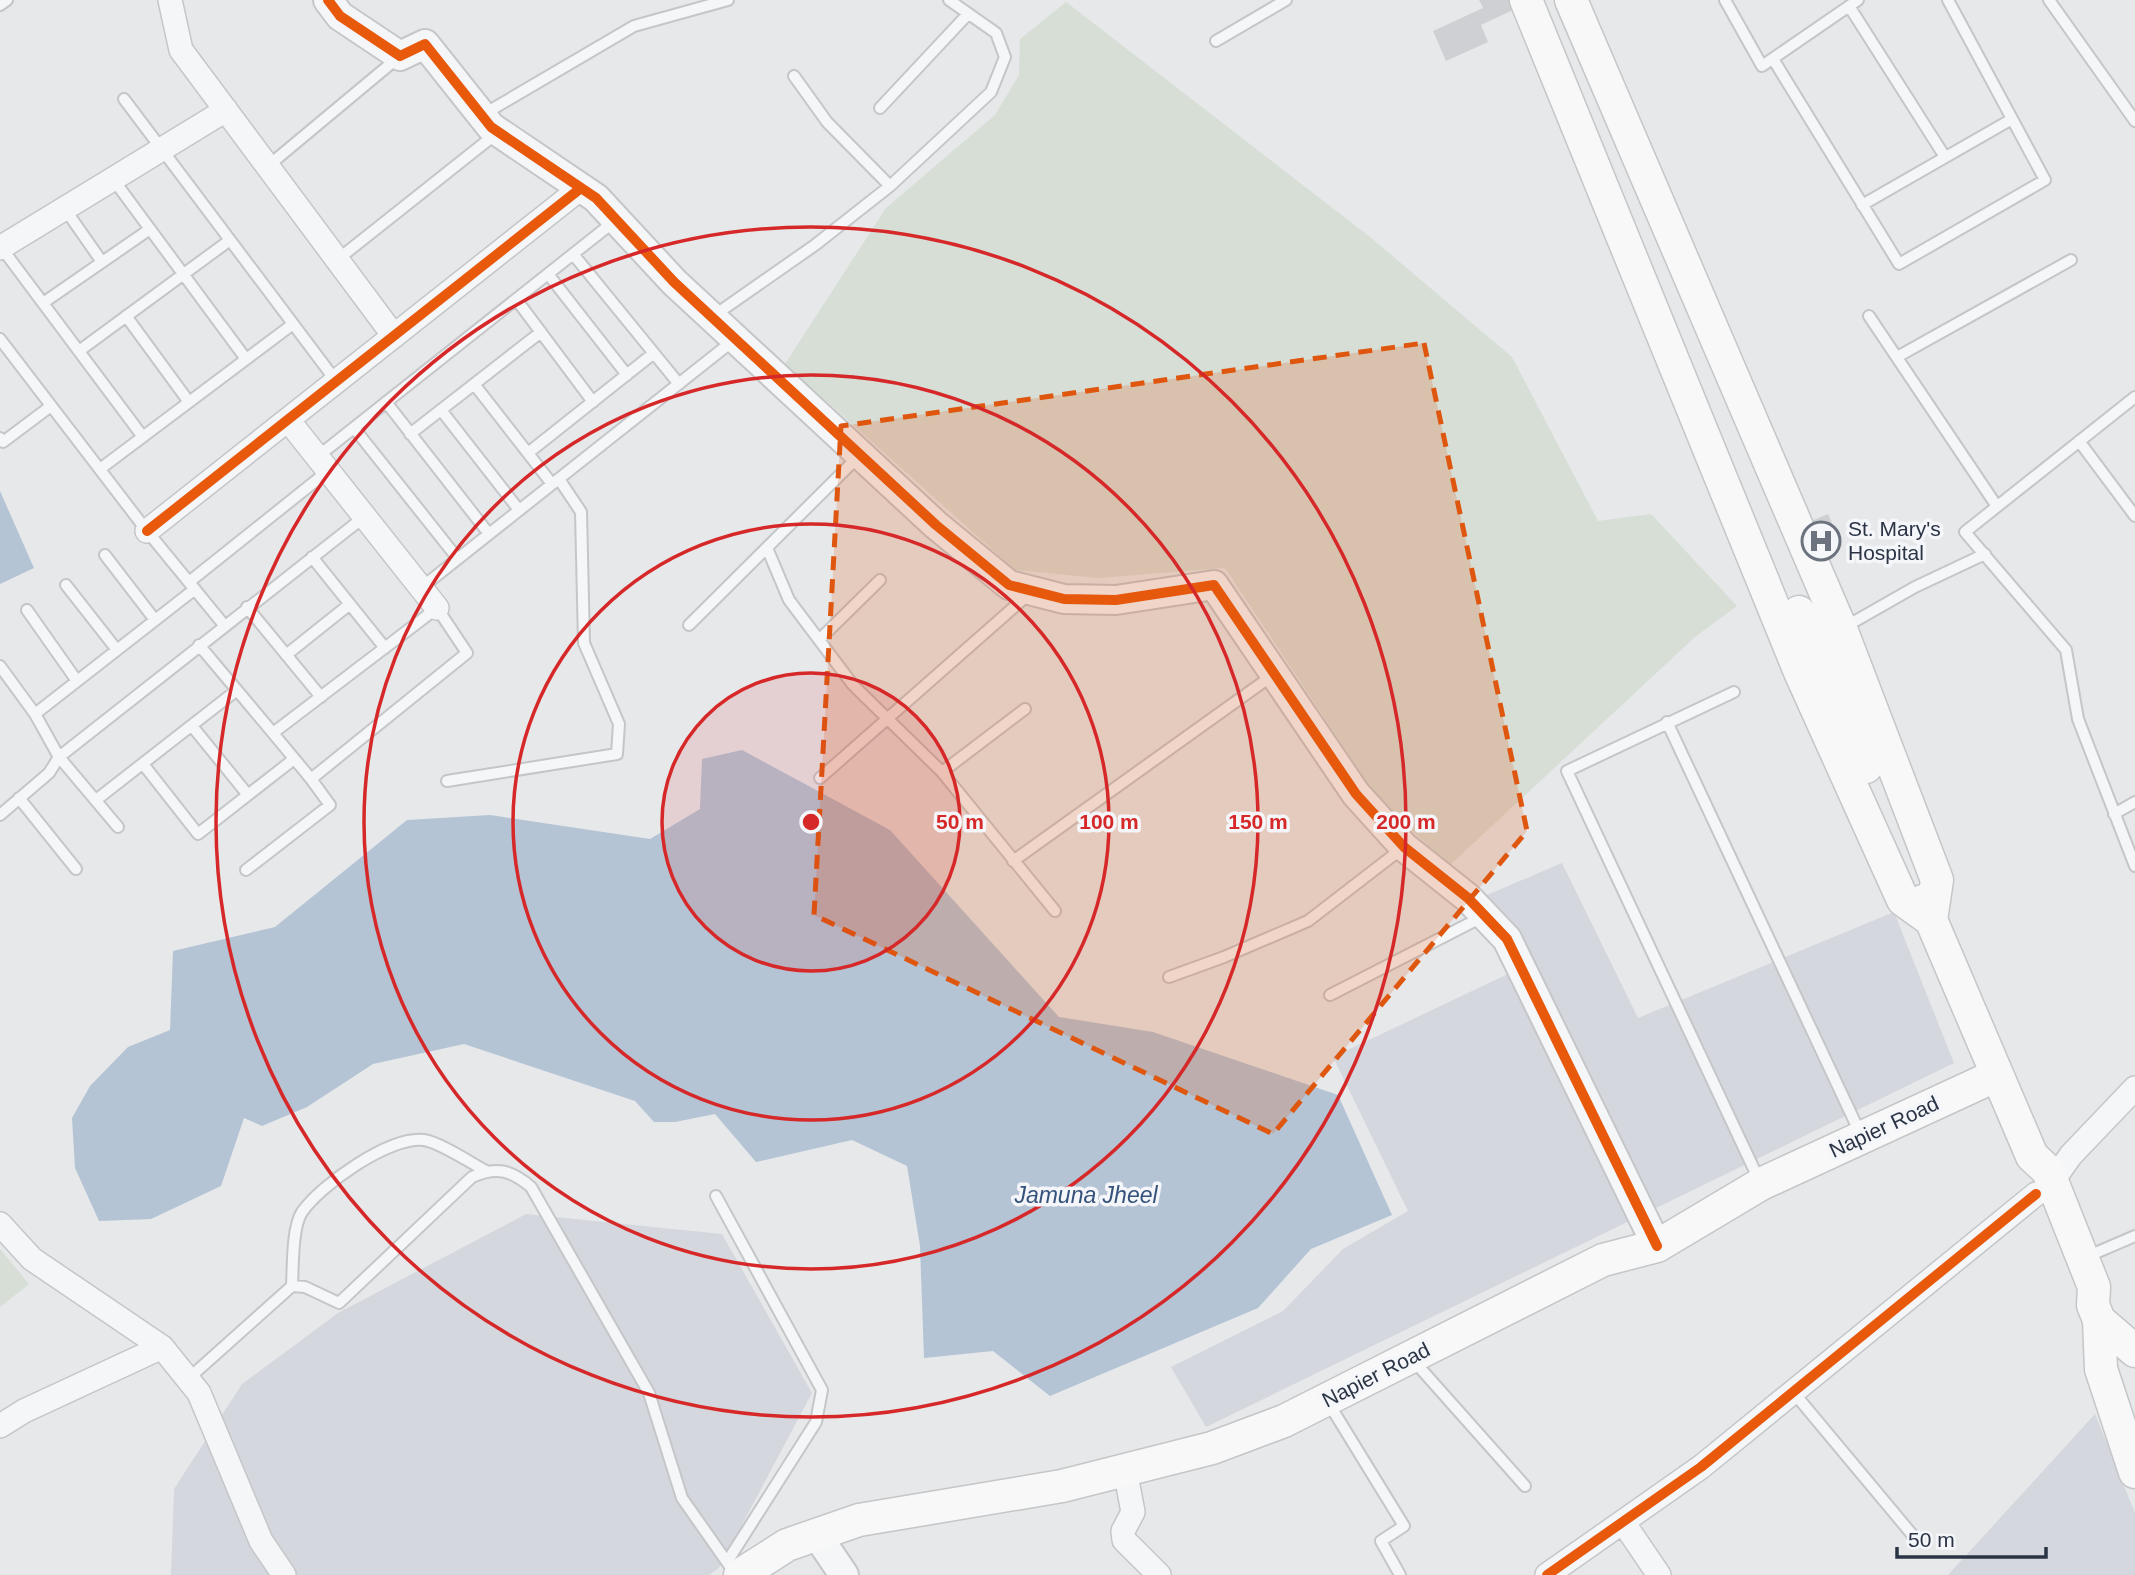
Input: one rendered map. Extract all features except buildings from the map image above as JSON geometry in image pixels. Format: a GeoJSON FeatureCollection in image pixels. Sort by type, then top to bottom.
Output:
{"type":"FeatureCollection","features":[{"type":"Feature","properties":{"kind":"main road"},"geometry":{"type":"LineString","coordinates":[[1526,0],[1800,672],[1903,900],[1931,920]]}},
{"type":"Feature","properties":{"kind":"main road"},"geometry":{"type":"LineString","coordinates":[[1544,0],[1931,920],[1988,1079],[2032,1156],[2030,1180],[2044,1188],[2062,1231],[2080,1293],[2124,1354],[2135,1410]]}},
{"type":"Feature","properties":{"kind":"main road"},"geometry":{"type":"LineString","coordinates":[[1571,0],[1841,629],[1937,880],[1931,920]]}},
{"type":"Feature","properties":{"kind":"main road","name":"Napier Road"},"geometry":{"type":"LineString","coordinates":[[735,1571],[787,1545],[830,1553],[859,1520],[1062,1486],[1126,1479],[1284,1421],[1603,1260],[1657,1246],[1761,1184],[1988,1079]]}},
{"type":"Feature","properties":{"kind":"main road"},"geometry":{"type":"LineString","coordinates":[[2062,1231],[2082,1258],[2094,1287],[2101,1368],[2135,1472]]}},
{"type":"Feature","properties":{"kind":"main road"},"geometry":{"type":"LineString","coordinates":[[1126,1479],[1221,1459],[1334,1412],[1619,1275],[1657,1246]]}},
{"type":"Feature","properties":{"kind":"main road"},"geometry":{"type":"LineString","coordinates":[[767,1575],[788,1560],[830,1553]]}},
{"type":"Feature","properties":{"kind":"street"},"geometry":{"type":"LineString","coordinates":[[170,0],[181,51],[394,335]]}},
{"type":"Feature","properties":{"kind":"street"},"geometry":{"type":"LineString","coordinates":[[328,0],[340,16],[400,56],[425,44],[490,124],[596,198],[674,282],[936,525],[1009,585],[1064,599],[1116,600],[1214,585],[1356,794],[1404,847],[1468,898],[1507,939],[1657,1246]]}},
{"type":"Feature","properties":{"kind":"street"},"geometry":{"type":"LineString","coordinates":[[1,248],[226,110]]}},
{"type":"Feature","properties":{"kind":"street"},"geometry":{"type":"LineString","coordinates":[[147,531],[580,188]]}},
{"type":"Feature","properties":{"kind":"street"},"geometry":{"type":"LineString","coordinates":[[288,420],[437,608]]}},
{"type":"Feature","properties":{"kind":"street"},"geometry":{"type":"LineString","coordinates":[[1547,1575],[1701,1467],[2044,1188],[2071,1154],[2135,1088]]}},
{"type":"Feature","properties":{"kind":"street"},"geometry":{"type":"LineString","coordinates":[[0,1224],[32,1259],[162,1347],[188,1379],[199,1393],[261,1541],[284,1575]]}},
{"type":"Feature","properties":{"kind":"street"},"geometry":{"type":"LineString","coordinates":[[0,1426],[24,1411],[162,1347]]}},
{"type":"Feature","properties":{"kind":"street"},"geometry":{"type":"LineString","coordinates":[[1126,1479],[1133,1511],[1123,1531],[1124,1540],[1158,1575]]}},
{"type":"Feature","properties":{"kind":"street"},"geometry":{"type":"LineString","coordinates":[[1623,1522],[1660,1575]]}},
{"type":"Feature","properties":{"kind":"lane"},"geometry":{"type":"LineString","coordinates":[[0,5],[7,0]]}},
{"type":"Feature","properties":{"kind":"lane"},"geometry":{"type":"LineString","coordinates":[[337,260],[490,124],[634,26],[728,0]]}},
{"type":"Feature","properties":{"kind":"lane"},"geometry":{"type":"LineString","coordinates":[[712,317],[815,245],[890,186],[991,92],[1005,57],[996,33],[950,0]]}},
{"type":"Feature","properties":{"kind":"lane"},"geometry":{"type":"LineString","coordinates":[[1216,41],[1286,0]]}},
{"type":"Feature","properties":{"kind":"lane"},"geometry":{"type":"LineString","coordinates":[[1725,0],[1762,66],[1854,3],[1945,157]]}},
{"type":"Feature","properties":{"kind":"lane"},"geometry":{"type":"LineString","coordinates":[[1773,59],[1899,264],[2045,180],[1948,0]]}},
{"type":"Feature","properties":{"kind":"lane"},"geometry":{"type":"LineString","coordinates":[[2049,0],[2135,121]]}},
{"type":"Feature","properties":{"kind":"lane"},"geometry":{"type":"LineString","coordinates":[[880,108],[968,14]]}},
{"type":"Feature","properties":{"kind":"lane"},"geometry":{"type":"LineString","coordinates":[[268,166],[400,56]]}},
{"type":"Feature","properties":{"kind":"lane"},"geometry":{"type":"LineString","coordinates":[[794,76],[827,122],[890,186]]}},
{"type":"Feature","properties":{"kind":"lane"},"geometry":{"type":"LineString","coordinates":[[124,99],[336,381]]}},
{"type":"Feature","properties":{"kind":"lane"},"geometry":{"type":"LineString","coordinates":[[1861,205],[2012,119]]}},
{"type":"Feature","properties":{"kind":"lane"},"geometry":{"type":"LineString","coordinates":[[113,179],[246,359]]}},
{"type":"Feature","properties":{"kind":"lane"},"geometry":{"type":"LineString","coordinates":[[65,209],[102,262]]}},
{"type":"Feature","properties":{"kind":"lane"},"geometry":{"type":"LineString","coordinates":[[35,714],[155,620],[323,464],[354,428],[616,220]]}},
{"type":"Feature","properties":{"kind":"lane"},"geometry":{"type":"LineString","coordinates":[[43,303],[150,229]]}},
{"type":"Feature","properties":{"kind":"lane"},"geometry":{"type":"LineString","coordinates":[[79,351],[230,240]]}},
{"type":"Feature","properties":{"kind":"lane"},"geometry":{"type":"LineString","coordinates":[[1,248],[143,437]]}},
{"type":"Feature","properties":{"kind":"lane"},"geometry":{"type":"LineString","coordinates":[[573,254],[679,384]]}},
{"type":"Feature","properties":{"kind":"lane"},"geometry":{"type":"LineString","coordinates":[[1897,357],[2071,260]]}},
{"type":"Feature","properties":{"kind":"lane"},"geometry":{"type":"LineString","coordinates":[[548,274],[627,375]]}},
{"type":"Feature","properties":{"kind":"lane"},"geometry":{"type":"LineString","coordinates":[[516,299],[593,402]]}},
{"type":"Feature","properties":{"kind":"lane"},"geometry":{"type":"LineString","coordinates":[[126,316],[189,402]]}},
{"type":"Feature","properties":{"kind":"lane"},"geometry":{"type":"LineString","coordinates":[[1869,316],[1996,505]]}},
{"type":"Feature","properties":{"kind":"lane"},"geometry":{"type":"LineString","coordinates":[[100,469],[293,324]]}},
{"type":"Feature","properties":{"kind":"lane"},"geometry":{"type":"LineString","coordinates":[[410,434],[541,332]]}},
{"type":"Feature","properties":{"kind":"lane"},"geometry":{"type":"LineString","coordinates":[[421,588],[736,339]]}},
{"type":"Feature","properties":{"kind":"lane"},"geometry":{"type":"LineString","coordinates":[[0,340],[147,531],[224,625]]}},
{"type":"Feature","properties":{"kind":"lane"},"geometry":{"type":"LineString","coordinates":[[528,453],[654,354]]}},
{"type":"Feature","properties":{"kind":"lane"},"geometry":{"type":"LineString","coordinates":[[447,781],[617,754],[619,724],[584,643],[581,512],[556,481],[528,453],[474,384]]}},
{"type":"Feature","properties":{"kind":"lane"},"geometry":{"type":"LineString","coordinates":[[2135,397],[1965,531],[2066,650],[2078,719],[2135,866]]}},
{"type":"Feature","properties":{"kind":"lane"},"geometry":{"type":"LineString","coordinates":[[386,402],[489,534]]}},
{"type":"Feature","properties":{"kind":"lane"},"geometry":{"type":"LineString","coordinates":[[0,438],[3,442],[51,406]]}},
{"type":"Feature","properties":{"kind":"lane"},"geometry":{"type":"LineString","coordinates":[[441,410],[519,510]]}},
{"type":"Feature","properties":{"kind":"lane"},"geometry":{"type":"LineString","coordinates":[[354,428],[458,559]]}},
{"type":"Feature","properties":{"kind":"lane"},"geometry":{"type":"LineString","coordinates":[[2079,441],[2135,516]]}},
{"type":"Feature","properties":{"kind":"lane"},"geometry":{"type":"LineString","coordinates":[[689,625],[860,455]]}},
{"type":"Feature","properties":{"kind":"lane"},"geometry":{"type":"LineString","coordinates":[[0,815],[49,774],[59,757],[364,517]]}},
{"type":"Feature","properties":{"kind":"lane"},"geometry":{"type":"LineString","coordinates":[[766,548],[789,600],[853,685],[942,772],[1055,911]]}},
{"type":"Feature","properties":{"kind":"lane"},"geometry":{"type":"LineString","coordinates":[[1841,629],[1915,587],[1984,554]]}},
{"type":"Feature","properties":{"kind":"lane"},"geometry":{"type":"LineString","coordinates":[[105,555],[155,620]]}},
{"type":"Feature","properties":{"kind":"lane"},"geometry":{"type":"LineString","coordinates":[[312,557],[384,648]]}},
{"type":"Feature","properties":{"kind":"lane"},"geometry":{"type":"LineString","coordinates":[[819,640],[880,580]]}},
{"type":"Feature","properties":{"kind":"lane"},"geometry":{"type":"LineString","coordinates":[[66,585],[117,650]]}},
{"type":"Feature","properties":{"kind":"lane"},"geometry":{"type":"LineString","coordinates":[[820,778],[1032,591]]}},
{"type":"Feature","properties":{"kind":"lane"},"geometry":{"type":"LineString","coordinates":[[286,655],[350,604]]}},
{"type":"Feature","properties":{"kind":"lane"},"geometry":{"type":"LineString","coordinates":[[247,607],[320,697]]}},
{"type":"Feature","properties":{"kind":"lane"},"geometry":{"type":"LineString","coordinates":[[273,733],[437,608],[467,653],[311,779]]}},
{"type":"Feature","properties":{"kind":"lane"},"geometry":{"type":"LineString","coordinates":[[27,610],[77,681]]}},
{"type":"Feature","properties":{"kind":"lane"},"geometry":{"type":"LineString","coordinates":[[199,645],[330,805],[246,870]]}},
{"type":"Feature","properties":{"kind":"lane"},"geometry":{"type":"LineString","coordinates":[[0,666],[35,714],[59,757],[118,827]]}},
{"type":"Feature","properties":{"kind":"lane"},"geometry":{"type":"LineString","coordinates":[[1013,861],[1275,674]]}},
{"type":"Feature","properties":{"kind":"lane"},"geometry":{"type":"LineString","coordinates":[[96,800],[237,690]]}},
{"type":"Feature","properties":{"kind":"lane"},"geometry":{"type":"LineString","coordinates":[[1734,692],[1567,772],[1761,1184]]}},
{"type":"Feature","properties":{"kind":"lane"},"geometry":{"type":"LineString","coordinates":[[942,772],[1025,709]]}},
{"type":"Feature","properties":{"kind":"lane"},"geometry":{"type":"LineString","coordinates":[[1667,722],[1862,1137]]}},
{"type":"Feature","properties":{"kind":"lane"},"geometry":{"type":"LineString","coordinates":[[192,726],[248,795]]}},
{"type":"Feature","properties":{"kind":"lane"},"geometry":{"type":"LineString","coordinates":[[143,764],[198,834],[294,759]]}},
{"type":"Feature","properties":{"kind":"lane"},"geometry":{"type":"LineString","coordinates":[[19,798],[76,869]]}},
{"type":"Feature","properties":{"kind":"lane"},"geometry":{"type":"LineString","coordinates":[[2114,814],[2135,802]]}},
{"type":"Feature","properties":{"kind":"lane"},"geometry":{"type":"LineString","coordinates":[[1169,976],[1224,957],[1308,920],[1404,847]]}},
{"type":"Feature","properties":{"kind":"lane"},"geometry":{"type":"LineString","coordinates":[[1330,995],[1485,916]]}},
{"type":"Feature","properties":{"kind":"lane"},"geometry":{"type":"LineString","coordinates":[[188,1379],[292,1286],[294,1246],[301,1213],[354,1164],[391,1146],[424,1140],[486,1171],[515,1174],[531,1187],[649,1392],[682,1498],[735,1571],[816,1422],[822,1390],[716,1196]]}},
{"type":"Feature","properties":{"kind":"lane"},"geometry":{"type":"LineString","coordinates":[[292,1286],[305,1287],[338,1303],[472,1177],[486,1171]]}},
{"type":"Feature","properties":{"kind":"lane"},"geometry":{"type":"LineString","coordinates":[[2082,1258],[2135,1236]]}},
{"type":"Feature","properties":{"kind":"lane"},"geometry":{"type":"LineString","coordinates":[[1421,1369],[1525,1486]]}},
{"type":"Feature","properties":{"kind":"lane"},"geometry":{"type":"LineString","coordinates":[[1794,1393],[1915,1538]]}},
{"type":"Feature","properties":{"kind":"lane"},"geometry":{"type":"LineString","coordinates":[[1334,1412],[1404,1526],[1381,1541],[1400,1575]]}},
{"type":"Feature","properties":{"kind":"highlighted area"},"geometry":{"type":"Polygon","coordinates":[[[1424,343],[1527,831],[1273,1134],[814,915],[841,426],[1424,343]]]}},
{"type":"Feature","properties":{"kind":"shaded area"},"geometry":{"type":"Polygon","coordinates":[[[1066,2],[1370,237],[1512,357],[1598,521],[1651,514],[1737,606],[1695,637],[1449,866],[1376,796],[1225,568],[1098,578],[1015,570],[785,364],[886,208],[995,115],[1019,75],[1020,39],[1066,2]]]}},
{"type":"Feature","properties":{"kind":"shaded area"},"geometry":{"type":"Polygon","coordinates":[[[1562,863],[1638,1018],[1894,912],[1954,1063],[1206,1427],[1171,1367],[1283,1311],[1343,1249],[1408,1211],[1333,1057],[1510,973],[1480,898],[1562,863]]]}},
{"type":"Feature","properties":{"kind":"shaded area"},"geometry":{"type":"Polygon","coordinates":[[[526,1214],[722,1234],[812,1393],[719,1568],[709,1575],[171,1575],[174,1489],[242,1384],[338,1313],[526,1214]]]}},
{"type":"Feature","properties":{"kind":"shaded area"},"geometry":{"type":"Polygon","coordinates":[[[0,1249],[29,1284],[0,1307],[0,1249]]]}},
{"type":"Feature","properties":{"kind":"shaded area"},"geometry":{"type":"Polygon","coordinates":[[[2095,1414],[2135,1513],[2135,1575],[1948,1575],[2095,1414]]]}},
{"type":"Feature","properties":{"kind":"water"},"geometry":{"type":"Polygon","coordinates":[[[0,491],[34,568],[0,584],[0,491]]]}},
{"type":"Feature","properties":{"kind":"water","name":"Jamuna Jheel"},"geometry":{"type":"Polygon","coordinates":[[[742,750],[890,830],[1059,1017],[1153,1032],[1338,1095],[1392,1215],[1311,1249],[1258,1308],[1050,1396],[993,1351],[924,1358],[920,1246],[907,1166],[852,1140],[756,1162],[715,1114],[675,1122],[654,1122],[635,1101],[464,1044],[373,1064],[307,1107],[262,1126],[244,1118],[221,1186],[151,1219],[99,1221],[75,1168],[72,1118],[90,1086],[128,1047],[170,1030],[173,951],[275,927],[407,820],[490,815],[650,839],[700,809],[702,759],[742,750]]]}},
{"type":"Feature","properties":{"kind":"cycle path"},"geometry":{"type":"LineString","coordinates":[[328,0],[340,16],[400,56],[425,44],[491,127],[596,198],[674,282],[936,525],[1009,585],[1064,599],[1116,600],[1214,585],[1356,794],[1404,847],[1468,898],[1507,939],[1657,1246]]}},
{"type":"Feature","properties":{"kind":"cycle path"},"geometry":{"type":"LineString","coordinates":[[147,531],[581,188]]}},
{"type":"Feature","properties":{"kind":"cycle path"},"geometry":{"type":"LineString","coordinates":[[1547,1575],[1701,1467],[2036,1194]]}},
{"type":"Feature","properties":{"kind":"place","name":"St. Mary's Hospital"},"geometry":{"type":"Point","coordinates":[1821,541]}}]}
